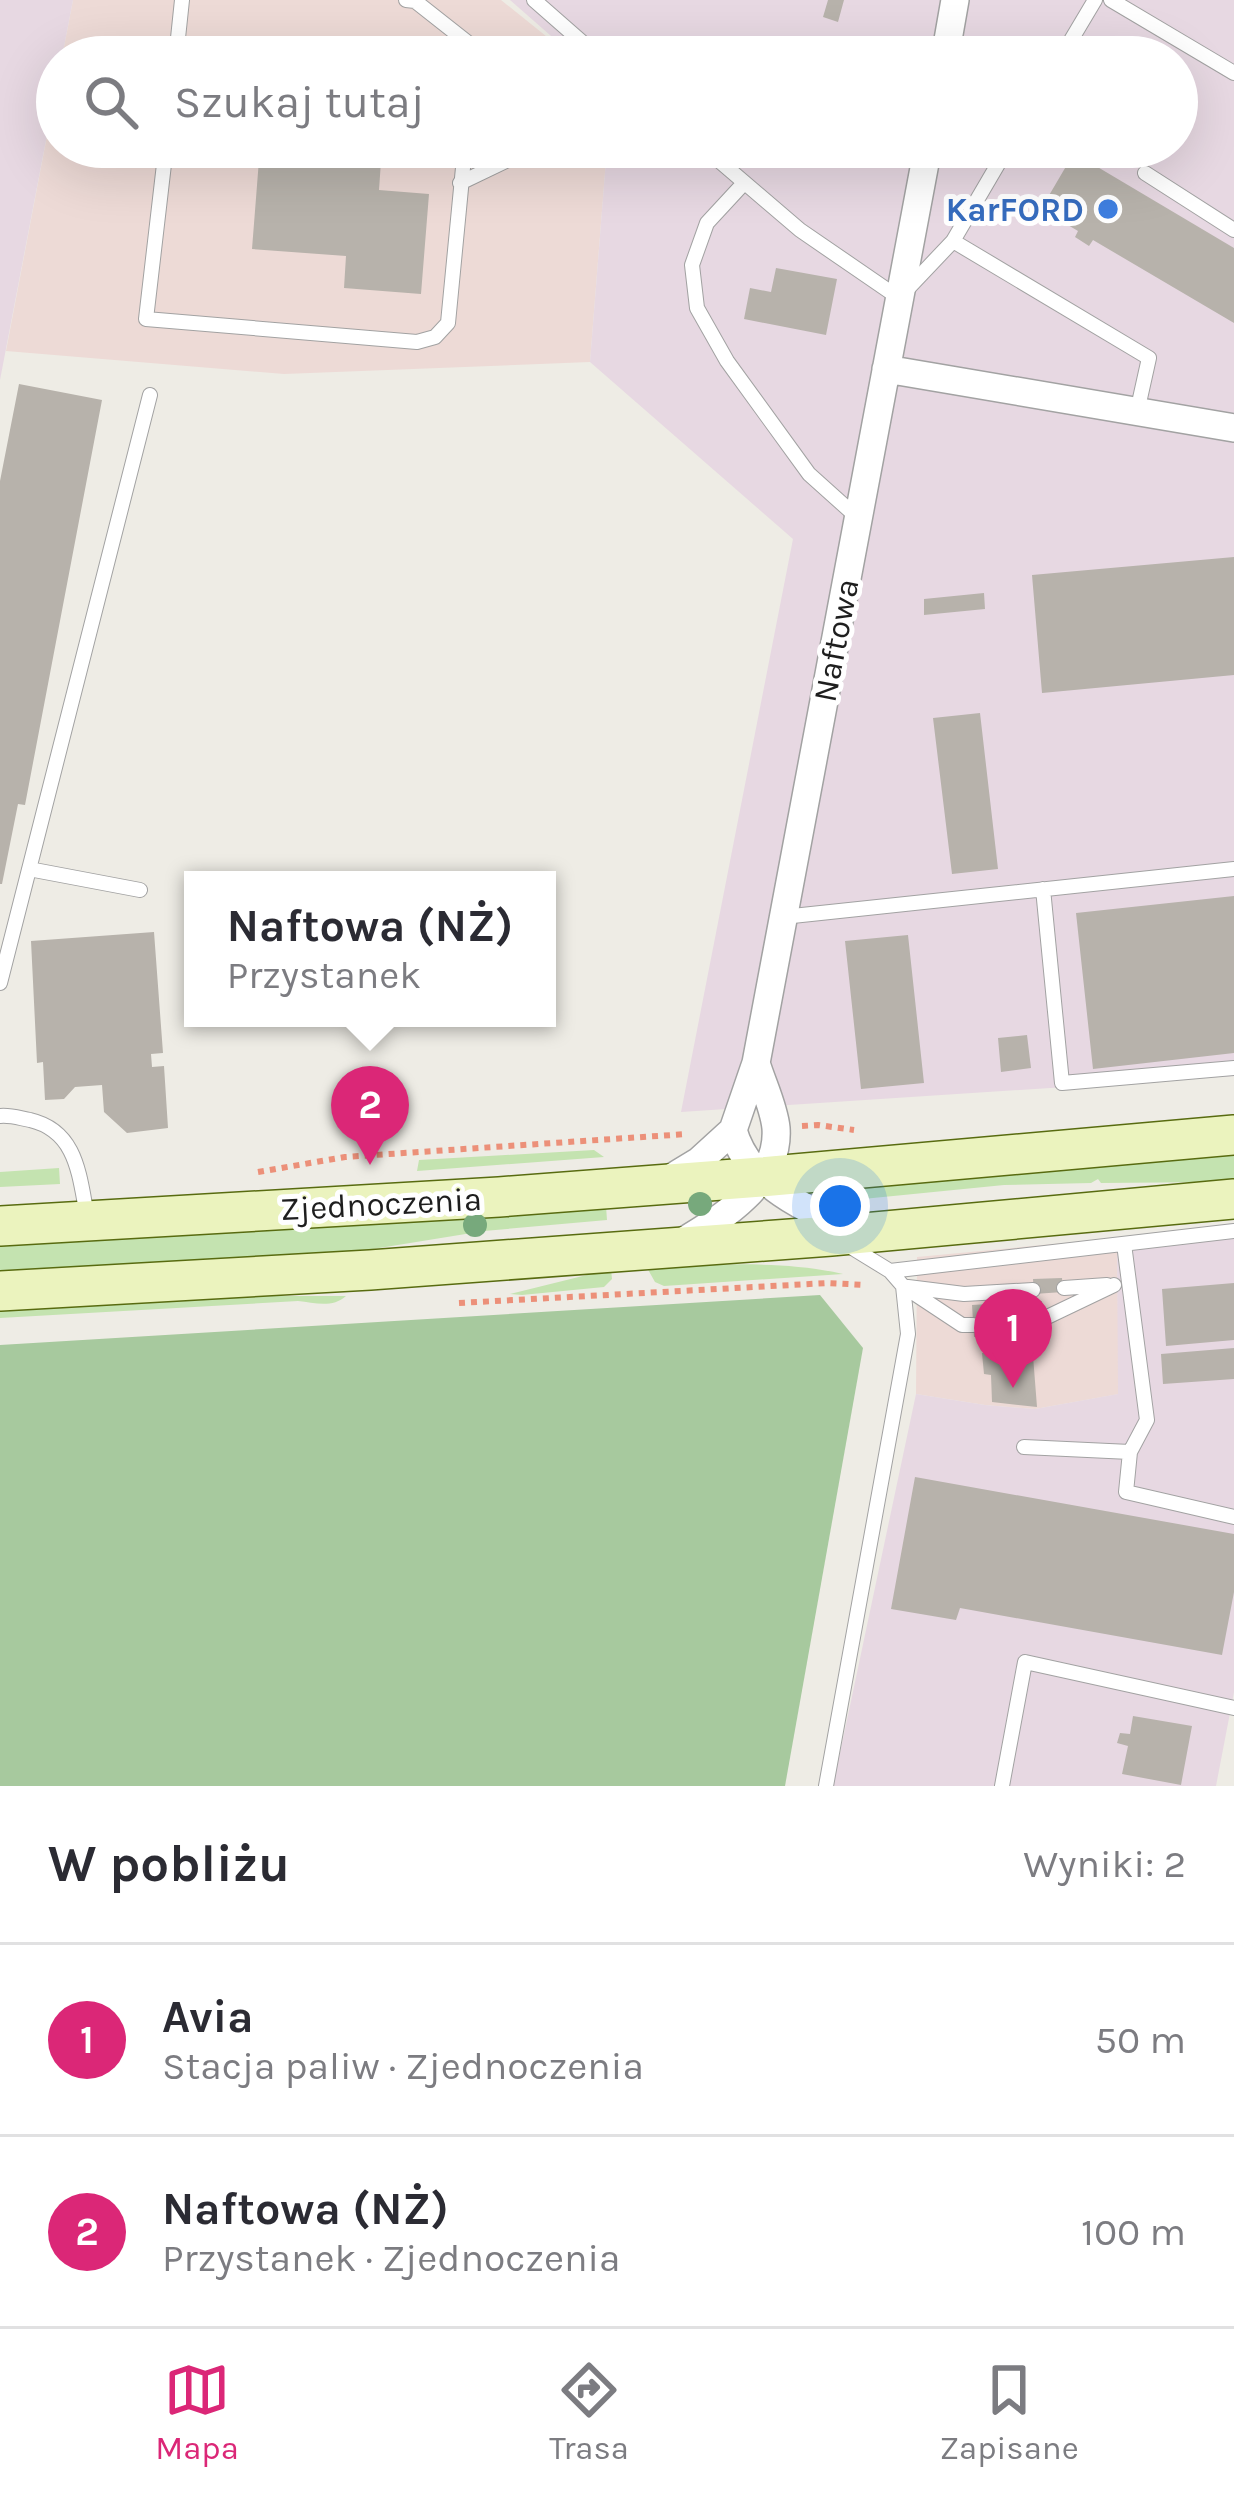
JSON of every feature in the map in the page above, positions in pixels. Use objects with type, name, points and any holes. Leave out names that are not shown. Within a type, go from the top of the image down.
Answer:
[{"type":"main road","name":"Zjednoczenia","points":[[0,1226],[761,1177],[1234,1135]]},
{"type":"main road","name":"Zjednoczenia","points":[[0,1291],[370,1270],[1234,1199]]},
{"type":"street","points":[[949,36],[955,0]]},
{"type":"street","name":"Naftowa","points":[[733,1130],[756,1063],[924,168]]},
{"type":"street","points":[[886,369],[1234,428]]},
{"type":"street","points":[[756,1063],[776,1128]]},
{"type":"street","name":"Zjednoczenia","points":[[676,1246],[741,1202],[772,1159],[776,1128]]},
{"type":"street","points":[[662,1183],[699,1161],[733,1130],[738,1148],[761,1177],[846,1234]]},
{"type":"lane","points":[[178,36],[182,0]]},
{"type":"lane","points":[[406,0],[416,1],[457,36]]},
{"type":"lane","points":[[534,0],[575,36]]},
{"type":"lane","points":[[1074,36],[1095,0]]},
{"type":"lane","points":[[1111,0],[1172,36]]},
{"type":"lane","points":[[1198,52],[1234,73]]},
{"type":"lane","points":[[164,168],[146,319],[417,342],[435,337],[448,323],[462,168]]},
{"type":"lane","points":[[460,183],[491,168]]},
{"type":"lane","points":[[727,168],[800,230],[899,298],[953,241],[996,168]]},
{"type":"lane","points":[[1145,173],[1234,230]]},
{"type":"lane","points":[[744,183],[706,223],[692,265],[697,308],[728,361],[809,474],[858,518]]},
{"type":"lane","points":[[953,241],[1149,358],[1137,412]]},
{"type":"lane","points":[[0,983],[150,395]]},
{"type":"lane","points":[[783,916],[1234,868]]},
{"type":"lane","points":[[29,869],[140,890]]},
{"type":"lane","points":[[1043,889],[1062,1083],[1234,1068]]},
{"type":"lane","points":[[0,1116],[40,1123],[73,1150],[88,1220]]},
{"type":"lane","points":[[890,1271],[1234,1231]]},
{"type":"lane","points":[[846,1234],[903,1286],[962,1325],[973,1324]]},
{"type":"lane","points":[[1124,1244],[1122,1284],[1147,1420],[1130,1452],[1126,1492],[1234,1517]]},
{"type":"lane","points":[[1064,1288],[1122,1284]]},
{"type":"lane","points":[[1045,1318],[1122,1284]]},
{"type":"lane","points":[[903,1286],[964,1294],[1033,1290]]},
{"type":"lane","points":[[826,1786],[908,1334],[903,1286]]},
{"type":"lane","points":[[1024,1447],[1130,1452]]},
{"type":"lane","points":[[1002,1786],[1025,1662],[1234,1708]]},
{"type":"path","points":[[776,1128],[818,1125],[862,1131]]},
{"type":"path","points":[[242,1174],[345,1157],[733,1130]]},
{"type":"path","points":[[621,1139],[622,1156]]},
{"type":"path","points":[[444,1304],[828,1283],[903,1286]]},
{"type":"shaded area","points":[[0,0],[73,0],[66,36],[36,36],[36,168],[41,168],[0,380]]},
{"type":"shaded area","points":[[73,0],[501,0],[546,36],[66,36]]},
{"type":"shaded area","points":[[510,0],[1234,0],[1234,1076],[681,1112],[793,539],[590,362],[605,168],[1198,168],[1198,36],[551,36]]},
{"type":"shaded area","points":[[41,168],[605,168],[590,362],[284,374],[6,351]]},
{"type":"shaded area","points":[[1234,1229],[1234,1692],[1216,1786],[833,1786],[916,1394],[1035,1409],[1118,1394],[1117,1238]]},
{"type":"shaded area","points":[[1117,1238],[1119,1394],[1035,1409],[916,1394],[917,1257]]},
{"type":"green space","points":[[594,1150],[604,1157],[417,1171],[419,1160]]},
{"type":"green space","points":[[1234,1152],[1234,1181],[1101,1183],[1098,1179],[843,1201],[832,1192],[833,1188]]},
{"type":"green space","points":[[59,1168],[60,1184],[0,1187],[0,1172]]},
{"type":"green space","points":[[606,1206],[607,1220],[484,1231],[330,1256],[0,1275],[0,1244]]},
{"type":"green space","points":[[770,1265],[843,1274],[664,1286],[655,1282],[646,1266]]},
{"type":"green space","points":[[611,1269],[612,1279],[604,1287],[510,1294]]},
{"type":"green space","points":[[820,1295],[863,1348],[785,1786],[0,1786],[0,1345]]},
{"type":"green space","points":[[237,1296],[346,1296],[330,1303],[0,1318],[0,1308]]},
{"type":"building","points":[[828,0],[844,0],[838,22],[823,17]]},
{"type":"building","points":[[258,168],[381,168],[379,190],[429,194],[421,294],[344,288],[346,256],[252,249]]},
{"type":"building","points":[[1065,168],[1099,168],[1234,248],[1234,323],[1093,240],[1089,246],[1075,237],[1078,231],[1041,209]]},
{"type":"building","points":[[776,268],[837,279],[826,335],[744,319],[750,288],[771,292]]},
{"type":"building","points":[[19,384],[102,400],[25,805],[18,804],[0,884],[0,481]]},
{"type":"building","points":[[1234,557],[1234,675],[1042,693],[1032,575]]},
{"type":"building","points":[[984,593],[985,609],[924,615],[924,599]]},
{"type":"building","points":[[980,713],[998,869],[952,874],[933,718]]},
{"type":"building","points":[[1234,896],[1234,1053],[1093,1069],[1076,913]]},
{"type":"building","points":[[154,932],[163,1053],[151,1054],[152,1067],[164,1066],[168,1128],[127,1133],[104,1112],[102,1085],[75,1087],[64,1099],[45,1100],[43,1062],[37,1063],[31,941]]},
{"type":"building","points":[[908,935],[924,1083],[861,1089],[845,941]]},
{"type":"building","points":[[1027,1035],[1031,1068],[1001,1072],[998,1038]]},
{"type":"building","points":[[1062,1278],[1063,1292],[1034,1294],[1033,1279]]},
{"type":"building","points":[[1234,1283],[1234,1340],[1166,1346],[1162,1289]]},
{"type":"building","points":[[1042,1301],[1044,1333],[974,1337],[972,1305]]},
{"type":"building","points":[[1032,1343],[1037,1407],[992,1402],[991,1375],[984,1374],[982,1353],[990,1352],[991,1347]]},
{"type":"building","points":[[1234,1348],[1234,1379],[1163,1384],[1161,1354]]},
{"type":"building","points":[[915,1477],[1234,1534],[1234,1592],[1222,1655],[960,1608],[956,1620],[891,1609]]},
{"type":"building","points":[[1133,1716],[1192,1726],[1181,1785],[1122,1774],[1128,1746],[1117,1743],[1120,1733],[1130,1734]]},
{"type":"place","name":"KarFORD","points":[[1108,209]]},
{"type":"place","name":"Naftowa (NŻ)","points":[[370,1165]]},
{"type":"place","name":"Avia","points":[[1013,1388]]}]
